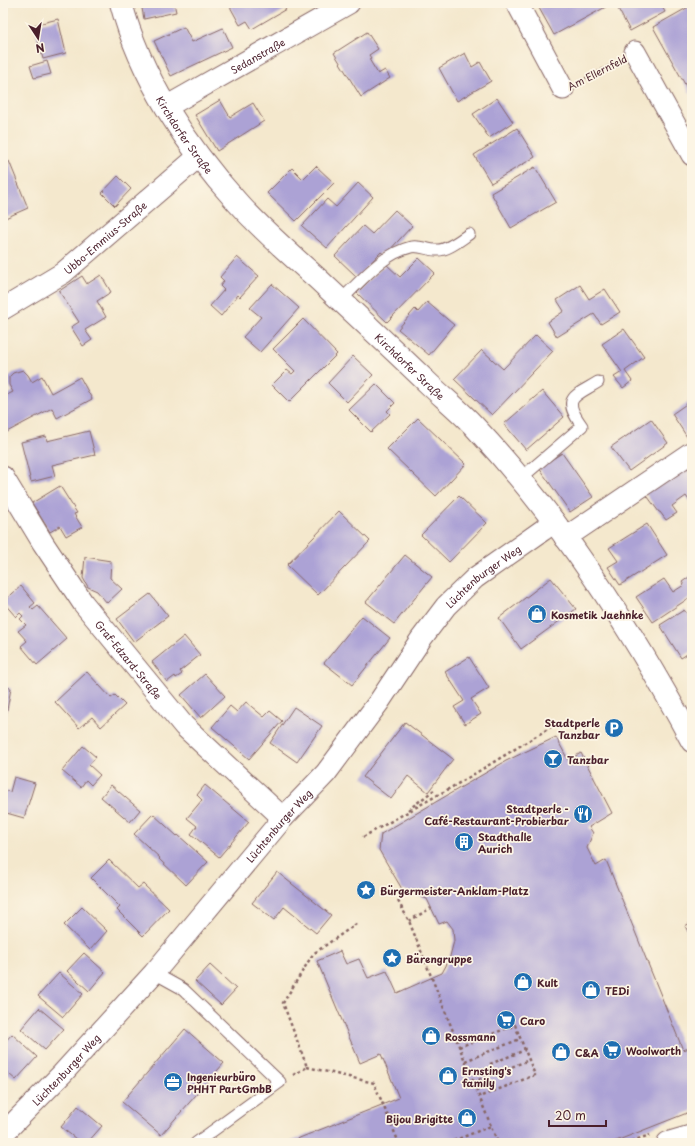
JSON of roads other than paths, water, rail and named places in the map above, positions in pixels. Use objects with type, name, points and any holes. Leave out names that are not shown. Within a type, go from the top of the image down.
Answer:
[{"type":"street","name":"Kirchdorfer Straße","points":[[121,3],[141,61],[166,107],[199,156],[237,202],[340,301],[473,425],[520,479],[560,529],[598,583],[628,630],[692,741]]},
{"type":"street","name":"Sedanstraße","points":[[166,107],[349,3]]},
{"type":"street","name":"Am Ellernfeld","points":[[516,3],[564,90]]},
{"type":"street","name":"Am Ellernfeld","points":[[635,52],[692,155]]},
{"type":"street","name":"Ubbo-Emmius-Straße","points":[[3,309],[64,273],[199,156]]},
{"type":"street","name":"Lüchtenburger Weg","points":[[3,1134],[62,1074],[154,973],[283,818],[326,773],[379,702],[421,639],[446,606],[475,578],[543,530],[560,529],[692,452]]},
{"type":"street","name":"Graf-Edzard-Straße","points":[[3,477],[47,550],[83,603],[184,726],[283,818]]},
{"type":"street","points":[[668,1143],[692,1136]]},
{"type":"lane","points":[[340,301],[380,263],[391,255],[412,246],[437,250],[446,248],[469,234]]},
{"type":"lane","points":[[520,479],[582,426],[571,408],[571,403],[573,398],[598,382]]},
{"type":"lane","points":[[154,973],[183,989],[280,1082],[196,1143]]},
{"type":"place","name":"Kosmetik Jaehnke","points":[[537,614]]},
{"type":"place","name":"Stadtperle Tanzbar","points":[[614,728]]},
{"type":"place","name":"Tanzbar","points":[[553,759]]},
{"type":"place","name":"Stadtperle - Café-Restaurant-Probierbar","points":[[583,814]]},
{"type":"place","name":"Stadthalle Aurich","points":[[464,842]]},
{"type":"place","name":"Bürgermeister-Anklam-Platz","points":[[366,890]]},
{"type":"place","name":"Bärengruppe","points":[[392,958]]},
{"type":"place","name":"Kult","points":[[523,982]]},
{"type":"place","name":"TEDi","points":[[591,990]]},
{"type":"place","name":"Caro","points":[[506,1020]]},
{"type":"place","name":"Rossmann","points":[[431,1036]]},
{"type":"place","name":"Woolworth","points":[[612,1050]]},
{"type":"place","name":"C&A","points":[[561,1052]]},
{"type":"place","name":"Ernsting's family","points":[[448,1076]]},
{"type":"place","name":"Ingenieurbüro PHHT PartGmbB","points":[[173,1082]]},
{"type":"place","name":"Bijou Brigitte","points":[[467,1118]]}]
